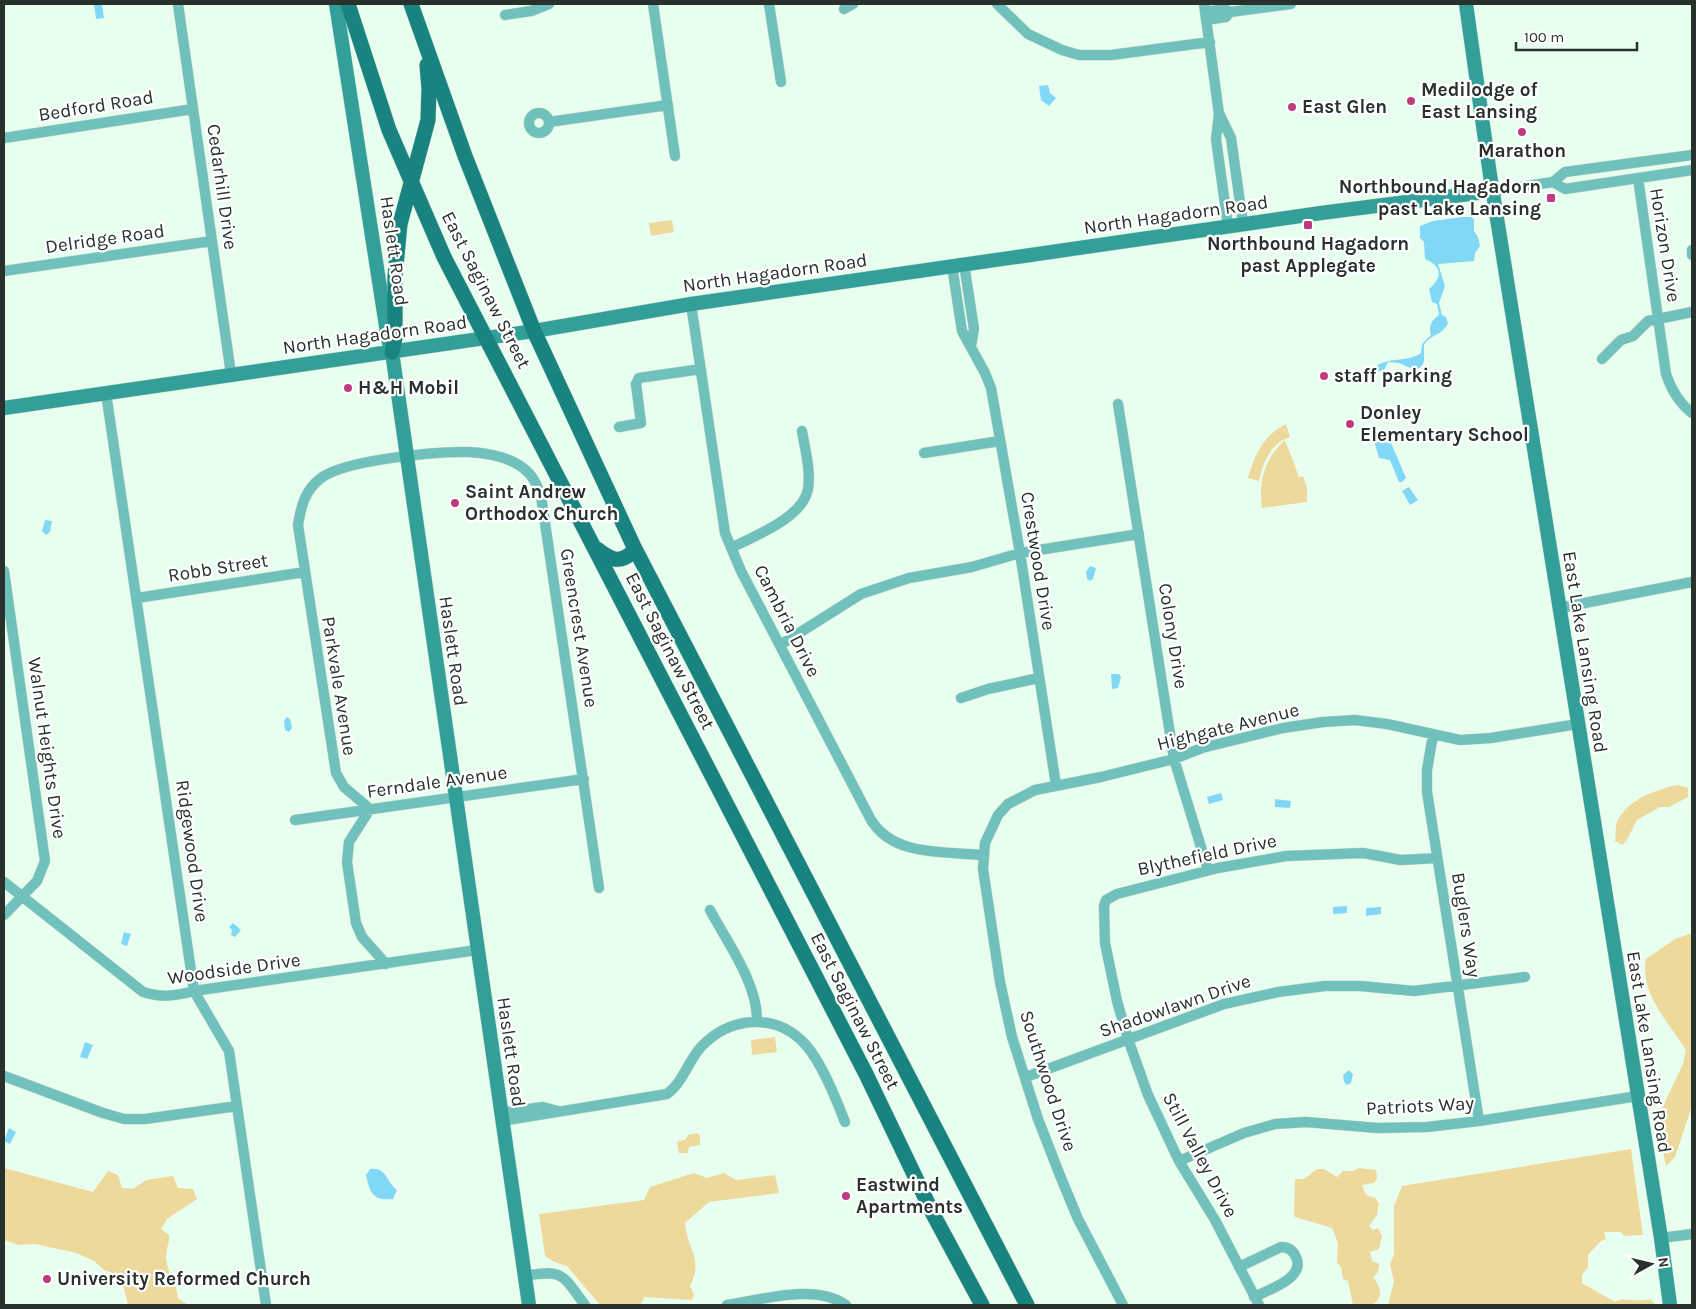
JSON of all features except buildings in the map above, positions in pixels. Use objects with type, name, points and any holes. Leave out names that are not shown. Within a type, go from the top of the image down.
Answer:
[{"type":"main road","name":"Haslett Road","points":[[336,4],[388,339],[392,352],[528,1305]]},
{"type":"main road","name":"East Saginaw Street","points":[[348,4],[389,130],[444,257],[596,548],[861,1065],[934,1216],[982,1305]]},
{"type":"main road","name":"East Saginaw Street","points":[[411,4],[465,156],[534,331],[634,546],[1027,1305]]},
{"type":"main road","name":"East Lake Lansing Road","points":[[1466,4],[1493,190],[1661,1238],[1670,1305]]},
{"type":"main road","points":[[392,352],[395,338],[396,258],[400,224],[410,182],[424,140],[429,103],[427,62],[421,32]]},
{"type":"main road","name":"North Hagadorn Road","points":[[4,408],[534,331],[691,304],[1228,226],[1493,190]]},
{"type":"main road","points":[[596,548],[609,559],[617,561],[633,552],[634,546]]},
{"type":"street","name":"Cedarhill Drive","points":[[178,4],[231,374]]},
{"type":"street","points":[[505,15],[531,11],[549,4]]},
{"type":"street","points":[[653,4],[675,156]]},
{"type":"street","points":[[769,4],[781,82]]},
{"type":"street","points":[[997,4],[1028,34],[1062,50],[1097,56],[1210,42]]},
{"type":"street","points":[[1243,224],[1231,138],[1220,114],[1205,12],[1226,17],[1230,12],[1291,4]]},
{"type":"street","points":[[549,122],[668,105]]},
{"type":"street","name":"Bedford Road","points":[[4,138],[193,109]]},
{"type":"street","points":[[1220,114],[1216,139],[1228,226]]},
{"type":"street","name":"North Hagadorn Road","points":[[1493,190],[1553,182],[1565,172],[1692,155]]},
{"type":"street","name":"North Hagadorn Road","points":[[1553,182],[1565,189],[1692,170]]},
{"type":"street","name":"Horizon Drive","points":[[1638,178],[1666,374],[1679,401],[1692,413]]},
{"type":"street","name":"Delridge Road","points":[[4,271],[212,241]]},
{"type":"street","points":[[1692,250],[1692,255]]},
{"type":"street","name":"Crestwood Drive","points":[[958,265],[962,331],[991,388],[1020,553],[1056,785]]},
{"type":"street","name":"Cambria Drive","points":[[691,304],[725,533],[780,645],[877,830],[884,837],[904,846],[982,855]]},
{"type":"street","points":[[1659,318],[1692,312]]},
{"type":"street","name":"Horizon Drive","points":[[1602,359],[1620,340],[1633,336],[1648,321],[1659,318]]},
{"type":"street","points":[[619,427],[640,423],[636,384],[639,378],[701,369]]},
{"type":"street","name":"Ridgewood Drive","points":[[106,393],[194,992],[227,1046],[266,1305]]},
{"type":"street","name":"Colony Drive","points":[[1118,404],[1174,759],[1208,870]]},
{"type":"street","points":[[731,548],[788,518],[805,498],[809,482],[802,431]]},
{"type":"street","points":[[924,453],[1000,441]]},
{"type":"street","name":"Greencrest Avenue","points":[[406,457],[467,452],[484,454],[517,464],[528,472],[537,483],[541,496],[599,888]]},
{"type":"street","name":"Parkvale Avenue","points":[[370,809],[344,787],[336,773],[298,525],[301,506],[309,489],[330,472],[352,466],[406,457]]},
{"type":"street","points":[[780,645],[861,594],[909,578],[972,567],[1020,553],[1139,534]]},
{"type":"street","name":"Walnut Heights Drive","points":[[4,571],[44,846],[42,873],[23,897],[4,915]]},
{"type":"street","name":"Robb Street","points":[[137,598],[304,572]]},
{"type":"street","points":[[1559,608],[1692,582]]},
{"type":"street","points":[[961,698],[988,689],[1039,678]]},
{"type":"street","name":"Highgate Avenue","points":[[982,855],[990,827],[1008,804],[1028,792],[1174,759],[1211,746],[1283,728],[1322,722],[1355,720],[1387,724],[1460,740],[1482,739],[1578,724]]},
{"type":"street","name":"Buglers Way","points":[[1433,735],[1427,770],[1427,792],[1479,1121]]},
{"type":"street","name":"Ferndale Avenue","points":[[295,820],[584,779]]},
{"type":"street","points":[[370,809],[349,842],[347,862],[356,923],[367,943],[386,964]]},
{"type":"street","name":"Blythefield Drive","points":[[1106,900],[1117,894],[1208,870],[1252,861],[1312,854],[1363,853],[1417,860],[1437,858]]},
{"type":"street","name":"Southwood Drive","points":[[982,855],[1000,982],[1012,1037],[1038,1119],[1078,1219],[1123,1305]]},
{"type":"street","name":"Woodside Drive","points":[[4,882],[143,992],[168,998],[194,992],[477,950]]},
{"type":"street","name":"Still Valley Drive","points":[[1106,900],[1102,912],[1105,943],[1128,1039],[1148,1095],[1179,1161],[1215,1220],[1257,1301]]},
{"type":"street","points":[[710,910],[752,990],[757,1007],[756,1021]]},
{"type":"street","name":"Shadowlawn Drive","points":[[1026,1077],[1224,1004],[1278,992],[1335,986],[1360,986],[1414,991],[1525,977]]},
{"type":"street","points":[[501,1117],[543,1107],[558,1111],[650,1099],[667,1094],[680,1082],[704,1043],[725,1028],[756,1021],[784,1030],[804,1044],[816,1061],[845,1122]]},
{"type":"street","points":[[4,1076],[124,1119],[145,1119],[237,1106]]},
{"type":"street","name":"Patriots Way","points":[[1179,1161],[1244,1133],[1275,1124],[1306,1122],[1393,1128],[1479,1121],[1638,1096]]},
{"type":"street","points":[[1661,1238],[1692,1234]]},
{"type":"street","points":[[1239,1267],[1281,1247],[1290,1249],[1296,1255],[1298,1267],[1293,1276],[1257,1301]]},
{"type":"street","points":[[524,1276],[546,1272],[562,1276],[585,1305]]},
{"type":"street","points":[[727,1305],[811,1293],[838,1299],[846,1305]]},
{"type":"shaded area","points":[[672,220],[674,232],[651,236],[649,223]]},
{"type":"shaded area","points":[[1286,424],[1290,437],[1278,444],[1269,454],[1259,481],[1248,478],[1261,446],[1278,428]]},
{"type":"shaded area","points":[[1285,440],[1299,477],[1303,476],[1307,488],[1307,502],[1262,508],[1261,489],[1264,471],[1272,454]]},
{"type":"shaded area","points":[[1678,785],[1688,788],[1688,797],[1669,807],[1660,807],[1637,820],[1627,840],[1622,845],[1615,841],[1617,822],[1627,808],[1643,797],[1661,789]]},
{"type":"shaded area","points":[[1692,933],[1692,1106],[1675,1157],[1666,1166],[1656,1121],[1683,1064],[1686,1050],[1651,995],[1645,971],[1646,959],[1675,939]]},
{"type":"shaded area","points":[[775,1037],[777,1052],[752,1055],[751,1040]]},
{"type":"shaded area","points":[[697,1133],[700,1135],[700,1145],[689,1147],[688,1153],[679,1153],[677,1142],[686,1139],[688,1135]]},
{"type":"shaded area","points":[[1631,1149],[1643,1235],[1624,1236],[1621,1232],[1604,1232],[1606,1239],[1601,1241],[1588,1255],[1588,1267],[1582,1275],[1582,1283],[1615,1302],[1618,1300],[1650,1299],[1656,1305],[1388,1305],[1394,1281],[1390,1265],[1394,1254],[1394,1206],[1402,1186]]},
{"type":"shaded area","points":[[4,1168],[93,1192],[108,1171],[118,1175],[122,1188],[133,1189],[146,1180],[173,1176],[178,1188],[193,1189],[197,1199],[167,1219],[161,1229],[169,1235],[166,1259],[178,1298],[188,1305],[128,1305],[124,1288],[115,1274],[104,1270],[94,1261],[76,1253],[35,1244],[19,1245],[4,1240]]},
{"type":"shaded area","points":[[1359,1168],[1376,1170],[1377,1178],[1374,1183],[1362,1185],[1366,1195],[1375,1198],[1379,1203],[1377,1215],[1369,1226],[1373,1230],[1378,1228],[1382,1236],[1379,1249],[1370,1252],[1372,1261],[1379,1264],[1378,1272],[1373,1277],[1379,1287],[1380,1295],[1377,1301],[1366,1306],[1353,1305],[1348,1281],[1343,1279],[1341,1267],[1337,1263],[1338,1243],[1332,1228],[1295,1217],[1294,1214],[1295,1179],[1304,1179],[1317,1169],[1324,1169],[1337,1177],[1343,1171],[1353,1171]]},
{"type":"shaded area","points":[[694,1173],[707,1178],[724,1173],[736,1180],[775,1175],[779,1193],[709,1202],[685,1223],[695,1261],[694,1277],[690,1286],[694,1295],[692,1300],[644,1297],[641,1305],[600,1305],[567,1266],[554,1262],[545,1256],[539,1214],[644,1200],[650,1187]]},
{"type":"water","points":[[94,4],[102,4],[104,18],[96,19]]},
{"type":"water","points":[[1048,85],[1050,93],[1056,98],[1049,106],[1041,100],[1039,86]]},
{"type":"water","points":[[1472,217],[1474,220],[1474,231],[1480,246],[1475,253],[1474,261],[1438,264],[1445,286],[1439,303],[1442,315],[1446,317],[1448,323],[1446,327],[1424,345],[1424,360],[1419,368],[1415,370],[1399,363],[1388,362],[1384,370],[1374,373],[1374,368],[1379,364],[1385,362],[1410,358],[1421,353],[1422,344],[1431,335],[1431,324],[1439,315],[1437,304],[1432,302],[1429,289],[1437,280],[1439,272],[1435,265],[1425,259],[1424,242],[1420,238],[1420,226],[1433,221]]},
{"type":"water","points":[[1381,429],[1385,429],[1406,478],[1402,482],[1399,482],[1390,460],[1379,458],[1374,441]]},
{"type":"water","points":[[1409,487],[1418,500],[1410,505],[1402,491]]},
{"type":"water","points":[[45,520],[52,521],[50,532],[46,535],[42,531]]},
{"type":"water","points":[[1090,566],[1096,568],[1093,579],[1090,581],[1087,579],[1086,572]]},
{"type":"water","points":[[1111,674],[1119,674],[1121,677],[1118,688],[1112,689]]},
{"type":"water","points":[[287,717],[290,719],[292,728],[289,732],[285,730],[284,721]]},
{"type":"water","points":[[1221,793],[1223,800],[1209,804],[1207,797]]},
{"type":"water","points":[[1275,799],[1291,801],[1290,808],[1275,807]]},
{"type":"water","points":[[1347,906],[1347,913],[1333,914],[1333,907]]},
{"type":"water","points":[[1381,907],[1381,914],[1366,916],[1366,908]]},
{"type":"water","points":[[233,923],[241,930],[235,937],[231,935],[232,930],[229,927]]},
{"type":"water","points":[[124,932],[131,934],[127,946],[121,944]]},
{"type":"water","points":[[85,1042],[93,1045],[87,1059],[80,1057]]},
{"type":"water","points":[[1349,1070],[1353,1074],[1351,1083],[1347,1085],[1344,1082],[1343,1075]]},
{"type":"water","points":[[9,1128],[16,1132],[10,1144],[4,1141]]},
{"type":"water","points":[[370,1169],[380,1170],[397,1190],[393,1199],[381,1199],[374,1195],[369,1187],[366,1175]]},
{"type":"place","name":"Medilodge of East Lansing","points":[[1411,101]]},
{"type":"place","name":"East Glen","points":[[1292,107]]},
{"type":"place","name":"Marathon","points":[[1522,132]]},
{"type":"place","name":"Northbound Hagadorn past Lake Lansing","points":[[1551,198]]},
{"type":"place","name":"Northbound Hagadorn past Applegate","points":[[1308,225]]},
{"type":"place","name":"staff parking","points":[[1324,376]]},
{"type":"place","name":"H&H Mobil","points":[[348,388]]},
{"type":"place","name":"Donley Elementary School","points":[[1350,424]]},
{"type":"place","name":"Saint Andrew Orthodox Church","points":[[455,503]]},
{"type":"place","name":"Eastwind Apartments","points":[[846,1196]]},
{"type":"place","name":"University Reformed Church","points":[[47,1279]]}]
